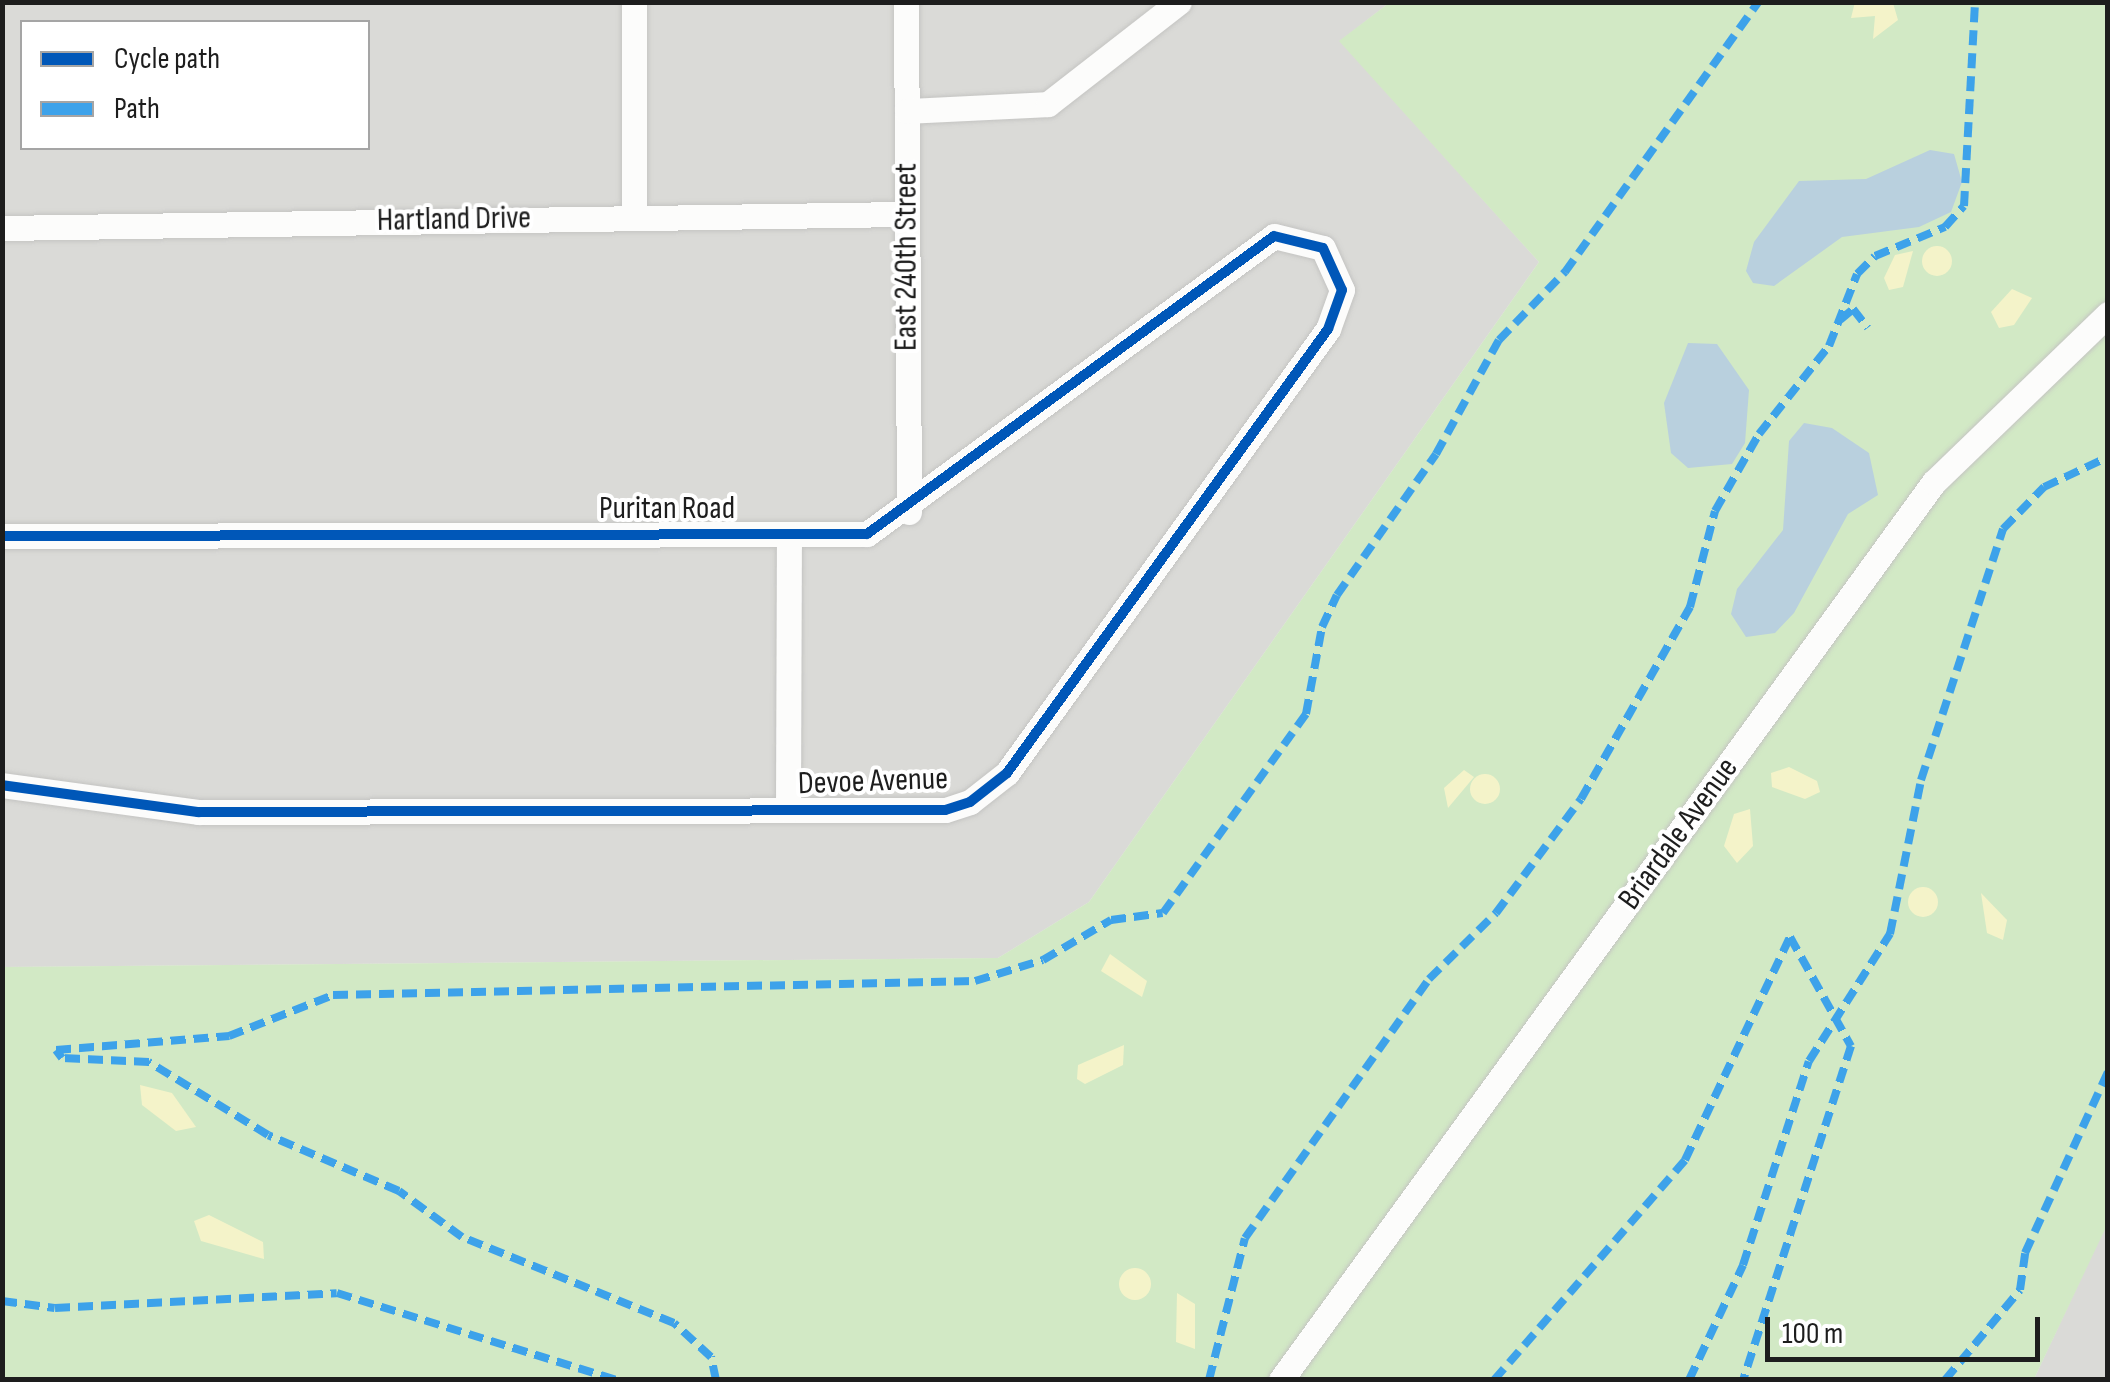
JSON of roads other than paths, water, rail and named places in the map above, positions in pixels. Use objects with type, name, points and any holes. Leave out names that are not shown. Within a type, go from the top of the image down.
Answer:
[{"type":"street","points":[[634,2],[634,216]]},
{"type":"street","name":"East 240th Street","points":[[906,2],[909,512]]},
{"type":"street","points":[[907,112],[1048,104],[1179,2]]},
{"type":"street","name":"Hartland Drive","points":[[2,228],[906,214]]},
{"type":"street","name":"Devoe Avenue","points":[[2,785],[198,812],[946,810],[990,792],[1340,304],[1334,266],[1301,238],[1274,236],[1240,258]]},
{"type":"street","name":"Puritan Road","points":[[2,536],[867,534],[909,512],[1240,258]]},
{"type":"street","name":"Briardale Avenue","points":[[1282,1380],[1934,482],[2108,314]]},
{"type":"street","points":[[788,534],[788,810]]},
{"type":"water","points":[[1930,150],[1954,154],[1962,182],[1951,212],[1919,227],[1842,237],[1774,286],[1753,283],[1746,271],[1754,242],[1799,181],[1866,179]]},
{"type":"water","points":[[1688,343],[1717,344],[1749,390],[1745,443],[1732,464],[1688,468],[1671,453],[1664,403]]},
{"type":"water","points":[[1804,423],[1832,428],[1869,453],[1878,495],[1848,514],[1794,613],[1775,633],[1746,637],[1731,614],[1737,589],[1783,530],[1789,441]]}]
